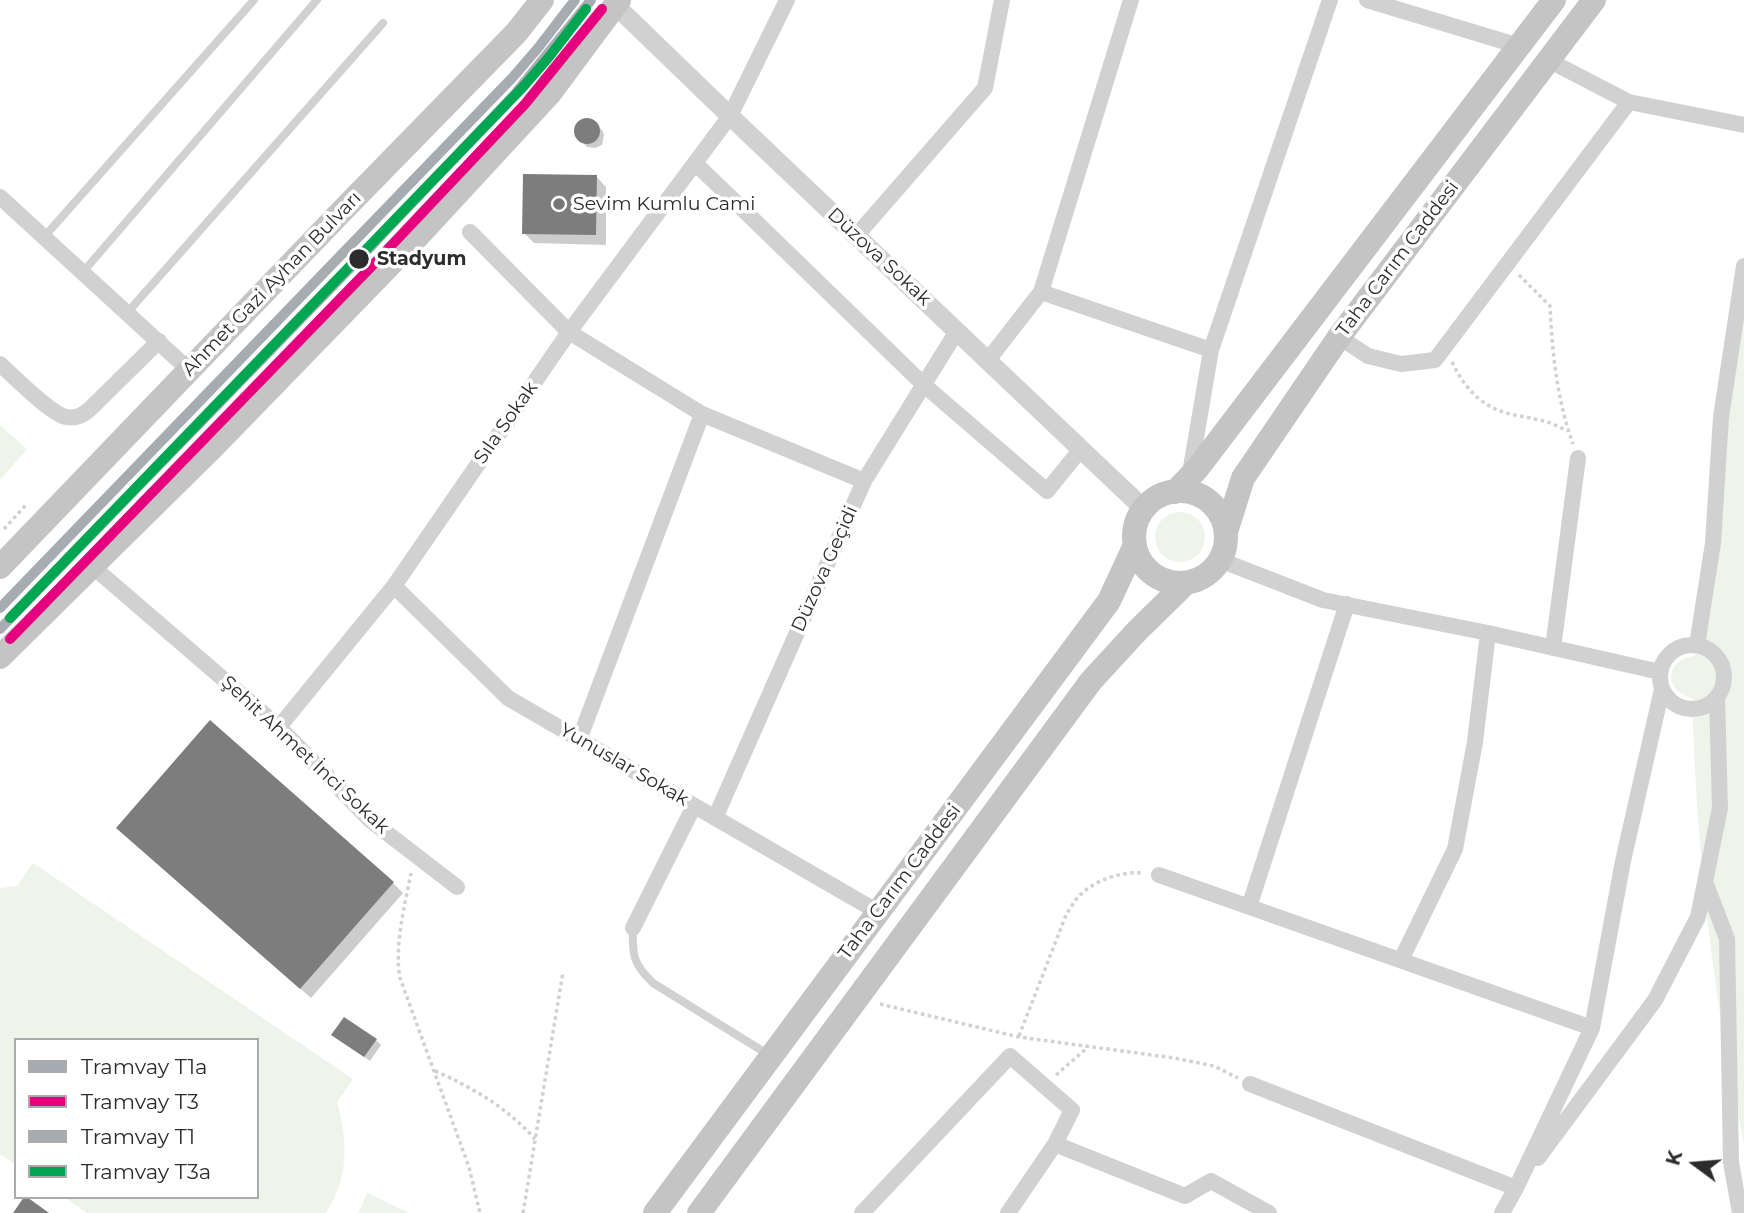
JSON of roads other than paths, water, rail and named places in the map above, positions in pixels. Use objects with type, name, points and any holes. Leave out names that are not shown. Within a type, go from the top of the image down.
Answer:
[{"type":"main road","name":"Ahmet Gazi Ayhan Bulvarı","points":[[0,567],[516,33],[542,0]]},
{"type":"main road","name":"Taha Carım Caddesi","points":[[1182,484],[1206,458],[1554,0]]},
{"type":"main road","name":"Taha Carım Caddesi","points":[[1226,532],[1242,478],[1339,337],[1594,0]]},
{"type":"main road","points":[[0,657],[214,446],[406,248],[550,93],[617,3]]},
{"type":"main road","points":[[1182,484],[1187,492],[1209,501],[1217,510],[1223,520],[1226,544],[1220,560],[1208,574],[1186,583],[1174,583],[1152,574],[1144,565],[1135,545],[1135,531],[1144,509],[1182,484]]},
{"type":"main road","name":"Taha Carım Caddesi","points":[[655,1213],[1110,601],[1135,545]]},
{"type":"main road","name":"Taha Carım Caddesi","points":[[699,1213],[1091,681],[1186,583]]},
{"type":"street","name":"Sıla Sokak","points":[[279,727],[394,586],[569,332],[730,116],[787,0]]},
{"type":"street","points":[[857,235],[985,88],[1001,7],[989,0]]},
{"type":"street","points":[[988,360],[1041,292],[1131,0]]},
{"type":"street","points":[[1182,484],[1211,351],[1330,0]]},
{"type":"street","points":[[1367,0],[1520,46]]},
{"type":"street","name":"Düzova Sokak","points":[[617,3],[730,116],[1144,509]]},
{"type":"street","points":[[1548,60],[1629,102],[1744,125]]},
{"type":"street","points":[[1339,337],[1368,356],[1401,364],[1435,360],[1629,102]]},
{"type":"street","points":[[695,163],[924,385],[1047,491],[1081,449]]},
{"type":"street","points":[[0,197],[189,370]]},
{"type":"street","points":[[470,232],[569,332],[702,414],[864,481]]},
{"type":"street","points":[[1696,645],[1713,543],[1721,417],[1738,347],[1744,266]]},
{"type":"street","points":[[1041,292],[1211,351]]},
{"type":"street","name":"Düzova Geçidi","points":[[715,818],[864,481],[957,331]]},
{"type":"street","points":[[0,364],[56,413],[68,417],[81,416],[159,341]]},
{"type":"street","points":[[579,740],[702,414]]},
{"type":"street","points":[[1553,648],[1577,458]]},
{"type":"street","points":[[1220,560],[1323,600],[1553,648],[1661,680],[1672,702],[1687,708],[1703,707],[1717,697]]},
{"type":"street","name":"Şehit Ahmet İnci Sokak","points":[[92,566],[279,727],[370,820],[457,887]]},
{"type":"street","name":"Yunuslar Sokak","points":[[394,586],[508,698],[878,912]]},
{"type":"street","points":[[1249,907],[1347,604]]},
{"type":"street","points":[[1401,960],[1455,849],[1475,742],[1488,633]]},
{"type":"street","points":[[1502,1213],[1592,1028],[1663,664],[1673,651],[1680,647],[1696,645],[1712,652],[1721,665],[1723,682],[1717,697],[1720,808],[1698,917],[1655,1000],[1516,1188]]},
{"type":"street","points":[[634,928],[694,806]]},
{"type":"street","points":[[1160,875],[1592,1028]]},
{"type":"street","points":[[1705,883],[1727,939],[1737,1067],[1731,1163],[1740,1213]]},
{"type":"street","points":[[862,1213],[1010,1056],[1072,1110],[1055,1143],[1008,1213]]},
{"type":"street","points":[[1250,1084],[1516,1188]]},
{"type":"street","points":[[1055,1143],[1185,1196],[1211,1181],[1269,1213]]},
{"type":"lane","points":[[44,237],[254,0]]},
{"type":"lane","points":[[83,272],[317,0]]},
{"type":"lane","points":[[127,313],[383,23]]},
{"type":"lane","points":[[634,928],[632,952],[653,983],[771,1056]]},
{"type":"tram line","name":"T1","points":[[0,608],[513,77],[575,0]]},
{"type":"tram line","name":"T1a","points":[[0,629],[515,94],[591,0]]},
{"type":"tram line","name":"T3a","points":[[10,618],[523,87],[586,9]]},
{"type":"tram line","name":"T3","points":[[10,639],[525,104],[602,9]]},
{"type":"place","name":"Sevim Kumlu Cami","points":[[559,204]]},
{"type":"place","name":"Stadyum","points":[[359,259]]}]
